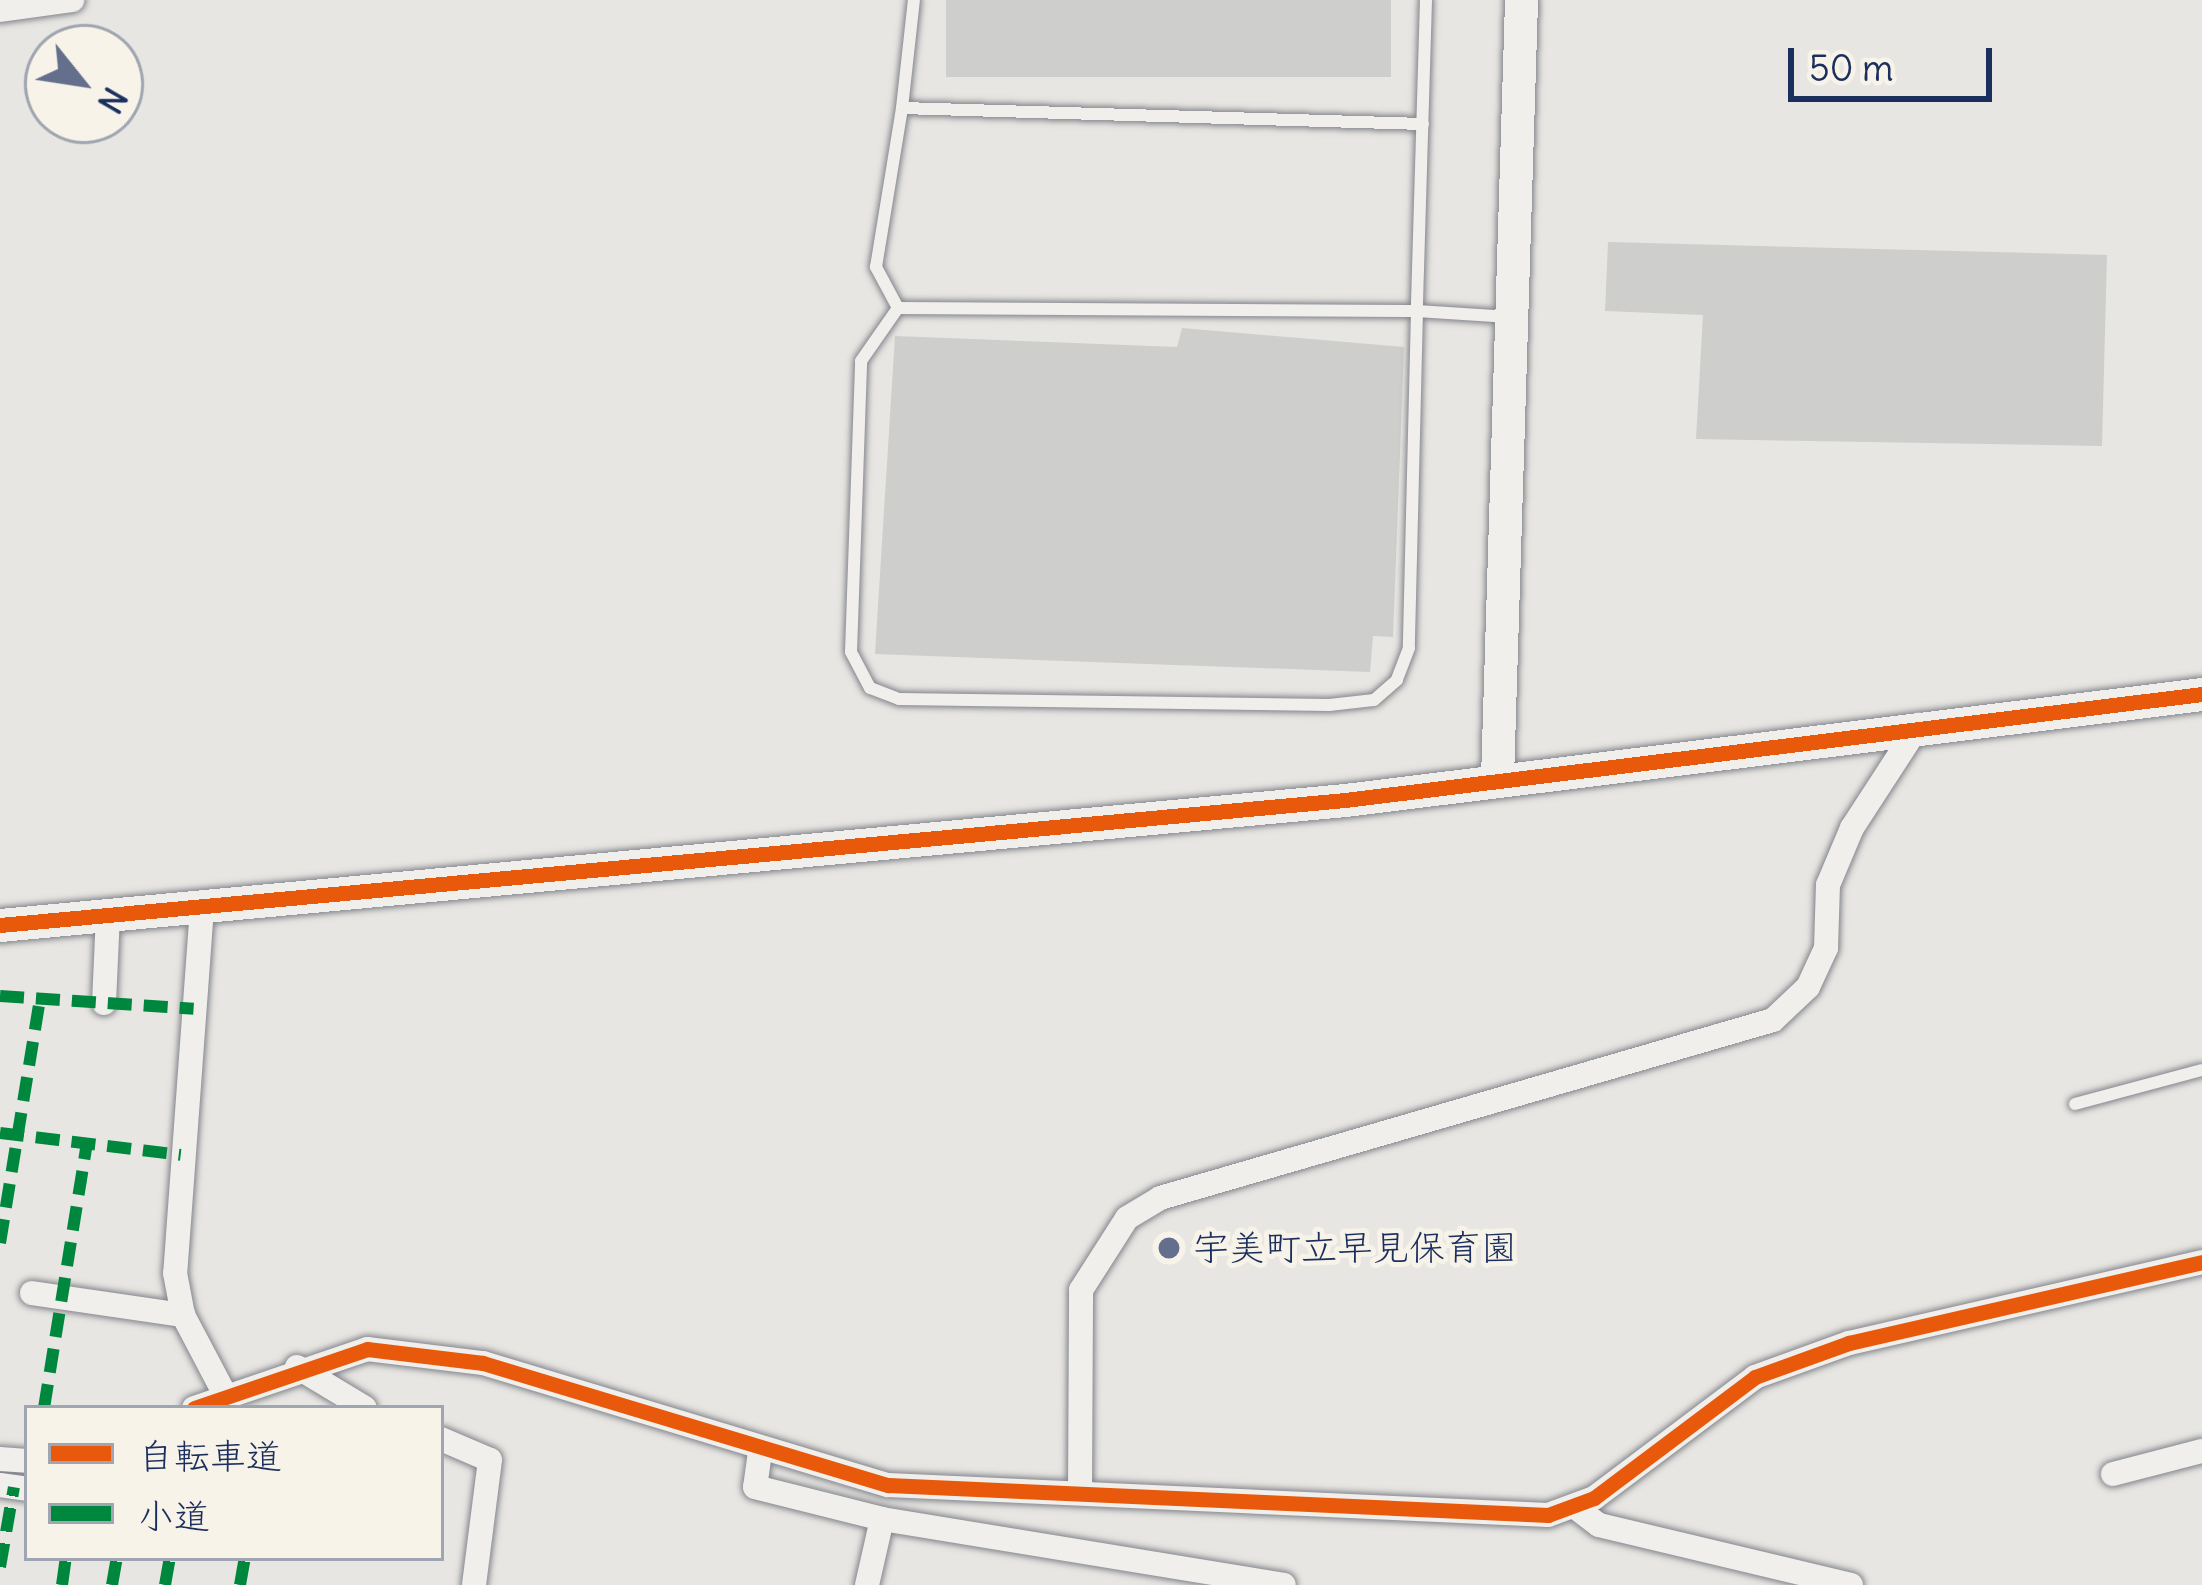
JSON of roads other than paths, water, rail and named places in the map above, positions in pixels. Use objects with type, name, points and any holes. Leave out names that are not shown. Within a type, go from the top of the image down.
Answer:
[{"type":"street","points":[[0,10],[72,0]]},
{"type":"street","points":[[1498,778],[1521,0]]},
{"type":"street","points":[[0,925],[1498,778],[2202,694]]},
{"type":"street","points":[[1080,1493],[1081,1290],[1127,1218],[1160,1198],[1773,1020],[1808,987],[1826,948],[1828,885],[1852,828],[1919,725]]},
{"type":"street","points":[[202,908],[174,1231],[183,1315],[223,1390]]},
{"type":"street","points":[[104,1003],[108,916]]},
{"type":"street","points":[[199,1405],[223,1390],[367,1349],[483,1363],[760,1452],[889,1486],[1510,1516],[1575,1507],[1754,1377],[1850,1343],[2202,1262]]},
{"type":"street","points":[[32,1293],[183,1315]]},
{"type":"street","points":[[297,1367],[360,1405]]},
{"type":"street","points":[[444,1440],[490,1460],[474,1585]]},
{"type":"street","points":[[2113,1474],[2202,1451]]},
{"type":"street","points":[[760,1452],[755,1487],[882,1519],[1284,1585]]},
{"type":"street","points":[[1575,1507],[1599,1525],[1851,1585]]},
{"type":"street","points":[[867,1585],[882,1519]]},
{"type":"lane","points":[[898,308],[876,267],[914,0]]},
{"type":"lane","points":[[898,308],[861,361],[851,652],[870,688],[899,698],[1329,705],[1374,700],[1397,680],[1409,648],[1426,0]]},
{"type":"lane","points":[[902,108],[1423,124]]},
{"type":"lane","points":[[898,308],[1417,311],[1511,317]]},
{"type":"lane","points":[[2075,1104],[2202,1070]]},
{"type":"place","name":"宇美町立早見保育園","points":[[1169,1248]]}]
